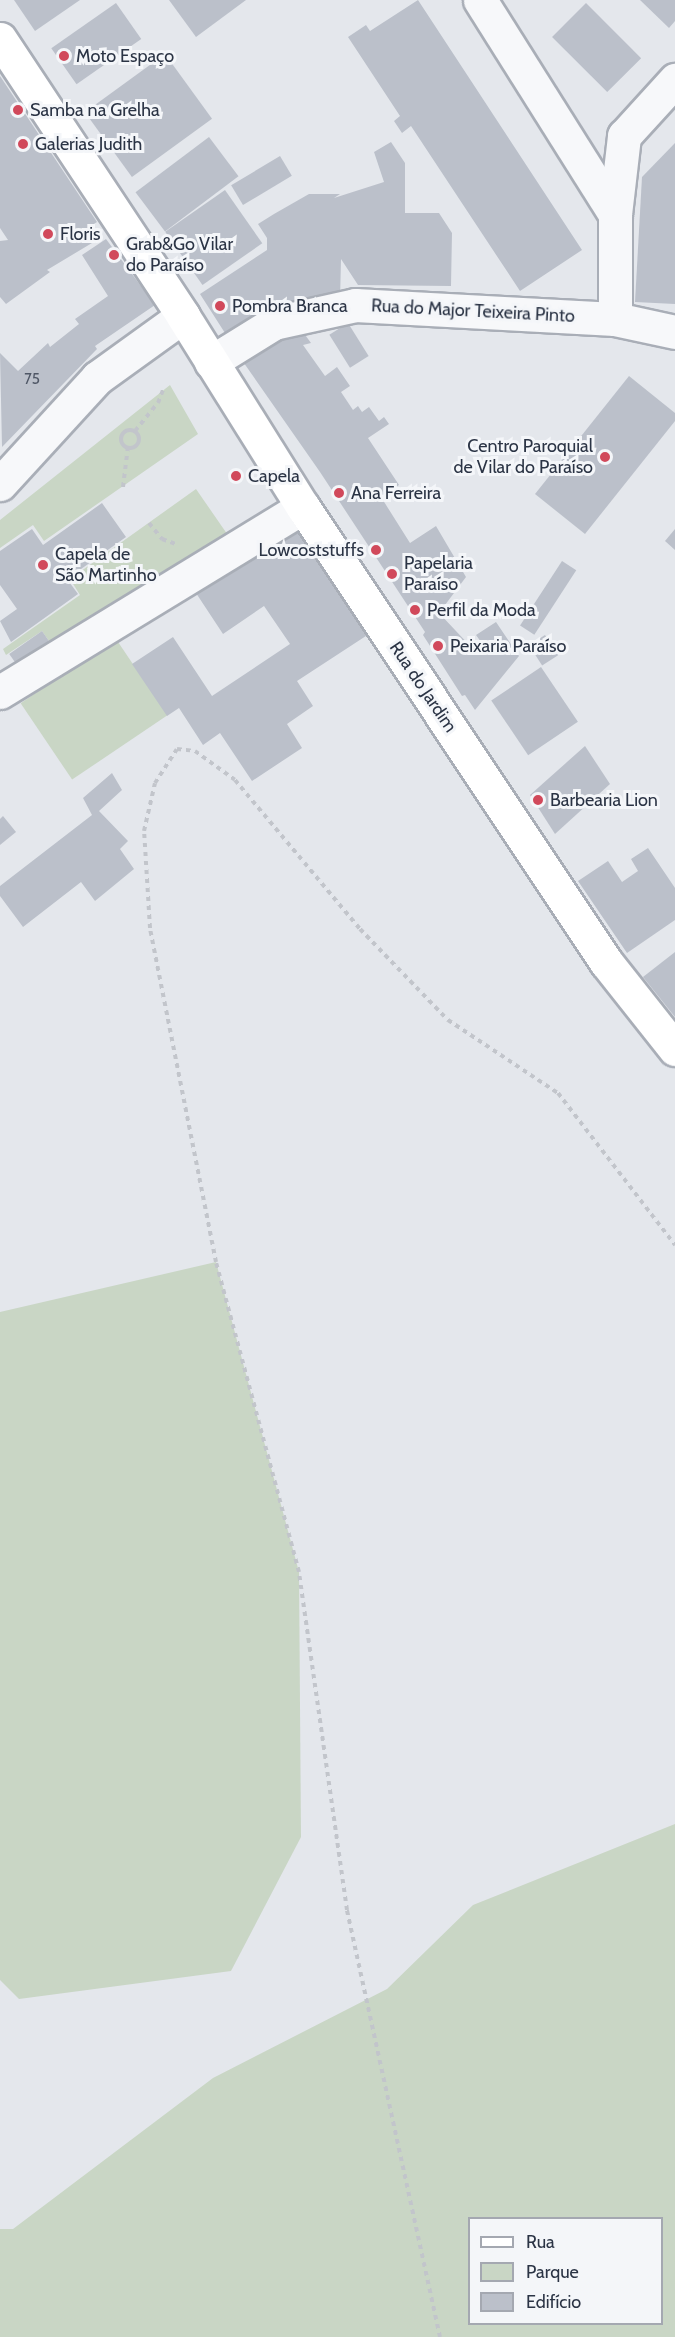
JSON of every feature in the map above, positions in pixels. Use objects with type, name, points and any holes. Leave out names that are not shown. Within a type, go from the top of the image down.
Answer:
[{"type":"main road","name":"Rua do Jardim","points":[[0,39],[183,315],[303,507],[606,962],[675,1049]]},
{"type":"street","points":[[480,0],[615,214]]},
{"type":"street","points":[[615,319],[615,214],[624,136],[675,80]]},
{"type":"street","name":"Rua do Major Teixeira Pinto","points":[[211,362],[274,323],[355,305],[615,319],[675,332]]},
{"type":"street","points":[[4,473],[97,378],[183,315]]},
{"type":"street","points":[[0,692],[303,507]]},
{"type":"path","points":[[135,431],[158,402],[164,387]]},
{"type":"path","points":[[123,486],[128,448],[122,436],[126,431],[135,431]]},
{"type":"path","points":[[128,448],[138,445],[135,431]]},
{"type":"path","points":[[149,523],[162,539],[184,543]]},
{"type":"path","points":[[441,2337],[347,1910],[299,1572],[216,1262],[150,928],[144,831],[155,783],[177,748],[195,751],[235,780],[360,929],[448,1020],[558,1093],[675,1245]]},
{"type":"green space","points":[[170,385],[198,434],[44,541],[33,525],[0,548],[0,520]]},
{"type":"green space","points":[[196,489],[232,541],[56,651],[42,631],[6,655],[3,649],[80,595],[70,579]]},
{"type":"green space","points":[[116,639],[167,715],[72,780],[21,703]]},
{"type":"green space","points":[[216,1262],[299,1572],[301,1837],[231,1971],[19,1999],[0,1980],[0,1312]]},
{"type":"green space","points":[[675,1824],[675,2337],[0,2337],[0,2229],[13,2229],[213,2078],[387,1989],[473,1905]]},
{"type":"building","points":[[14,0],[80,0],[35,31]]},
{"type":"building","points":[[169,0],[246,0],[196,37]]},
{"type":"building","points":[[418,0],[582,250],[520,291],[411,126],[402,133],[394,121],[400,116],[348,37],[366,25],[370,31]]},
{"type":"building","points":[[640,0],[675,0],[675,21],[669,28]]},
{"type":"building","points":[[116,3],[141,39],[77,84],[51,48]]},
{"type":"building","points":[[586,3],[641,58],[607,92],[552,37]]},
{"type":"building","points":[[165,54],[212,119],[132,177],[85,112]]},
{"type":"building","name":"Floris","points":[[0,76],[97,222],[89,227],[97,240],[47,270],[50,272],[6,304],[0,297],[0,241],[8,240],[0,228]]},
{"type":"building","points":[[209,137],[238,176],[165,232],[136,192]]},
{"type":"building","points":[[391,142],[405,163],[405,213],[439,213],[452,233],[451,286],[358,285],[341,259],[340,301],[232,344],[200,294],[267,250],[267,238],[258,224],[274,214],[309,194],[340,194],[334,198],[384,182],[374,152]]},
{"type":"building","points":[[675,143],[675,304],[635,302],[642,177]]},
{"type":"building","points":[[280,156],[292,176],[243,205],[231,185]]},
{"type":"building","points":[[225,190],[262,243],[202,285],[165,232]]},
{"type":"building","points":[[106,239],[155,305],[95,346],[97,349],[2,447],[0,353],[18,371],[48,343],[50,347],[79,324],[75,319],[108,296],[82,255]]},
{"type":"building","points":[[348,323],[369,356],[350,368],[329,335]]},
{"type":"building","points":[[300,328],[311,343],[303,345],[325,376],[337,367],[350,386],[341,392],[353,410],[358,406],[362,412],[369,407],[379,421],[384,417],[389,424],[368,438],[399,485],[381,497],[410,543],[436,526],[466,577],[439,613],[472,648],[481,642],[476,635],[496,622],[519,656],[475,710],[465,695],[462,696],[423,635],[425,632],[320,472],[239,356]]},
{"type":"building","name":"Centro Paroquial de Vilar do Paraíso","points":[[629,376],[675,413],[675,421],[585,534],[535,494]]},
{"type":"building","name":"Capela de São Martinho","points":[[102,503],[126,537],[67,579],[78,594],[11,642],[0,621],[17,609],[0,585],[0,551],[32,529],[43,545]]},
{"type":"building","points":[[293,520],[369,634],[297,681],[313,706],[287,724],[302,748],[252,781],[220,733],[203,745],[179,708],[167,716],[132,664],[173,637],[212,696],[290,644],[264,606],[223,634],[192,587]]},
{"type":"building","points":[[675,529],[675,550],[665,541]]},
{"type":"building","points":[[562,561],[576,570],[534,635],[520,626]]},
{"type":"building","points":[[42,631],[56,651],[23,674],[9,654]]},
{"type":"building","points":[[545,635],[558,655],[542,665],[529,645]]},
{"type":"building","points":[[541,667],[578,722],[528,755],[491,701]]},
{"type":"building","points":[[585,746],[610,784],[555,834],[530,795]]},
{"type":"building","points":[[112,773],[122,790],[99,811],[128,841],[120,849],[134,869],[95,901],[81,882],[23,927],[0,896],[0,886],[92,815],[83,798]]},
{"type":"building","points":[[3,816],[16,832],[0,845],[0,819]]},
{"type":"building","points":[[648,848],[675,888],[675,920],[627,953],[578,881],[608,861],[622,882],[638,871],[631,859]]},
{"type":"building","points":[[675,952],[675,1017],[643,977]]},
{"type":"place","name":"Moto Espaço","points":[[64,56]]},
{"type":"place","name":"Samba na Grelha","points":[[18,110]]},
{"type":"place","name":"Galerias Judith","points":[[23,144]]},
{"type":"place","name":"Floris","points":[[48,234]]},
{"type":"place","name":"Grab&Go Vilar do Paraíso","points":[[114,255]]},
{"type":"place","name":"Pombra Branca","points":[[220,306]]},
{"type":"place","name":"Centro Paroquial de Vilar do Paraíso","points":[[605,457]]},
{"type":"place","name":"Capela","points":[[236,476]]},
{"type":"place","name":"Ana Ferreira","points":[[339,493]]},
{"type":"place","name":"Lowcoststuffs","points":[[376,550]]},
{"type":"place","name":"Capela de São Martinho","points":[[43,565]]},
{"type":"place","name":"Papelaria Paraíso","points":[[392,574]]},
{"type":"place","name":"Perfil da Moda","points":[[415,610]]},
{"type":"place","name":"Peixaria Paraíso","points":[[438,646]]},
{"type":"place","name":"Barbearia Lion","points":[[538,800]]}]
